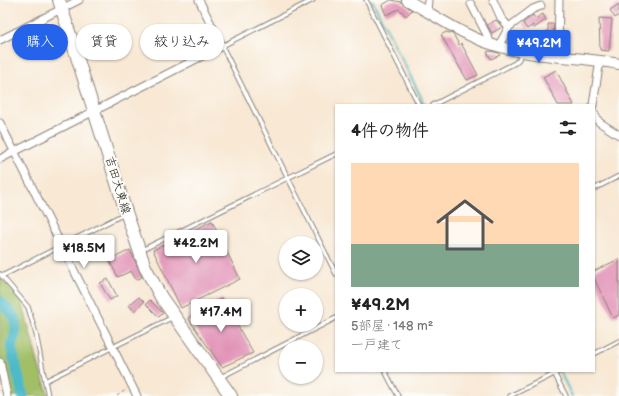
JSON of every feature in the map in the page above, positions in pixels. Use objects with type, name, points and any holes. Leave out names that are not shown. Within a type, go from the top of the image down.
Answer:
[{"type":"main road","name":"吉田大東線","points":[[61,4],[139,251],[154,285],[174,317],[231,396]]},
{"type":"street","points":[[0,40],[61,4],[79,0]]},
{"type":"street","points":[[199,0],[211,24]]},
{"type":"street","points":[[407,0],[487,43],[521,52],[600,60],[619,64]]},
{"type":"street","points":[[427,11],[428,0]]},
{"type":"street","points":[[493,0],[501,18],[509,27]]},
{"type":"street","points":[[558,55],[559,0]]},
{"type":"street","points":[[471,4],[489,39],[487,43]]},
{"type":"street","points":[[498,46],[509,27],[533,9],[541,6]]},
{"type":"street","points":[[0,159],[194,60]]},
{"type":"street","points":[[593,104],[600,60]]},
{"type":"street","points":[[595,115],[599,122],[619,135]]},
{"type":"street","points":[[0,123],[137,396]]},
{"type":"street","points":[[0,362],[7,396]]},
{"type":"lane","points":[[224,45],[313,0]]},
{"type":"lane","points":[[366,0],[418,104]]},
{"type":"lane","points":[[224,50],[335,272]]},
{"type":"lane","points":[[434,104],[515,62],[519,59],[521,52]]},
{"type":"lane","points":[[139,251],[335,154]]},
{"type":"lane","points":[[595,188],[619,176]]},
{"type":"lane","points":[[48,396],[36,334],[28,307],[1,275],[126,212]]},
{"type":"lane","points":[[45,381],[174,317]]},
{"type":"lane","points":[[218,378],[335,319]]},
{"type":"lane","points":[[595,353],[619,341]]},
{"type":"lane","points":[[386,372],[398,396]]},
{"type":"lane","points":[[510,396],[556,372],[566,396]]},
{"type":"path","points":[[117,396],[132,385]]},
{"type":"green space","points":[[0,277],[22,301],[40,370],[49,396],[8,396],[0,362]]},
{"type":"building","points":[[391,0],[401,2],[412,10],[406,16],[399,9],[386,15],[382,5]]},
{"type":"building","points":[[619,4],[619,15],[615,18],[610,10]]},
{"type":"building","points":[[543,14],[546,20],[534,28],[533,25],[527,29],[523,23],[533,15],[535,19]]},
{"type":"building","points":[[599,18],[612,19],[609,51],[600,50]]},
{"type":"building","points":[[496,20],[502,27],[492,33],[487,25]]},
{"type":"building","points":[[548,24],[554,24],[553,36],[543,36],[544,40],[532,44],[530,38],[548,31]]},
{"type":"building","points":[[446,32],[453,34],[459,45],[461,43],[478,75],[467,80],[441,35]]},
{"type":"building","points":[[490,51],[499,53],[500,55],[491,59],[487,52]]},
{"type":"building","points":[[556,70],[573,104],[557,104],[543,77]]},
{"type":"building","points":[[212,221],[240,279],[181,308],[153,250]]},
{"type":"building","points":[[110,246],[116,257],[130,250],[142,277],[136,280],[131,271],[118,277],[103,249]]},
{"type":"building","points":[[619,259],[619,315],[613,318],[595,280],[595,271]]},
{"type":"building","points":[[108,279],[117,296],[110,300],[100,283]]},
{"type":"building","points":[[139,297],[144,302],[134,311],[129,305]]},
{"type":"building","points":[[222,298],[253,353],[222,367],[188,318]]},
{"type":"building","points":[[150,300],[163,313],[159,317],[146,304]]},
{"type":"waterway","points":[[372,0],[424,104]]},
{"type":"waterway","points":[[0,301],[15,318],[16,332],[11,346],[23,396]]},
{"type":"waterway","points":[[560,372],[572,396]]}]
